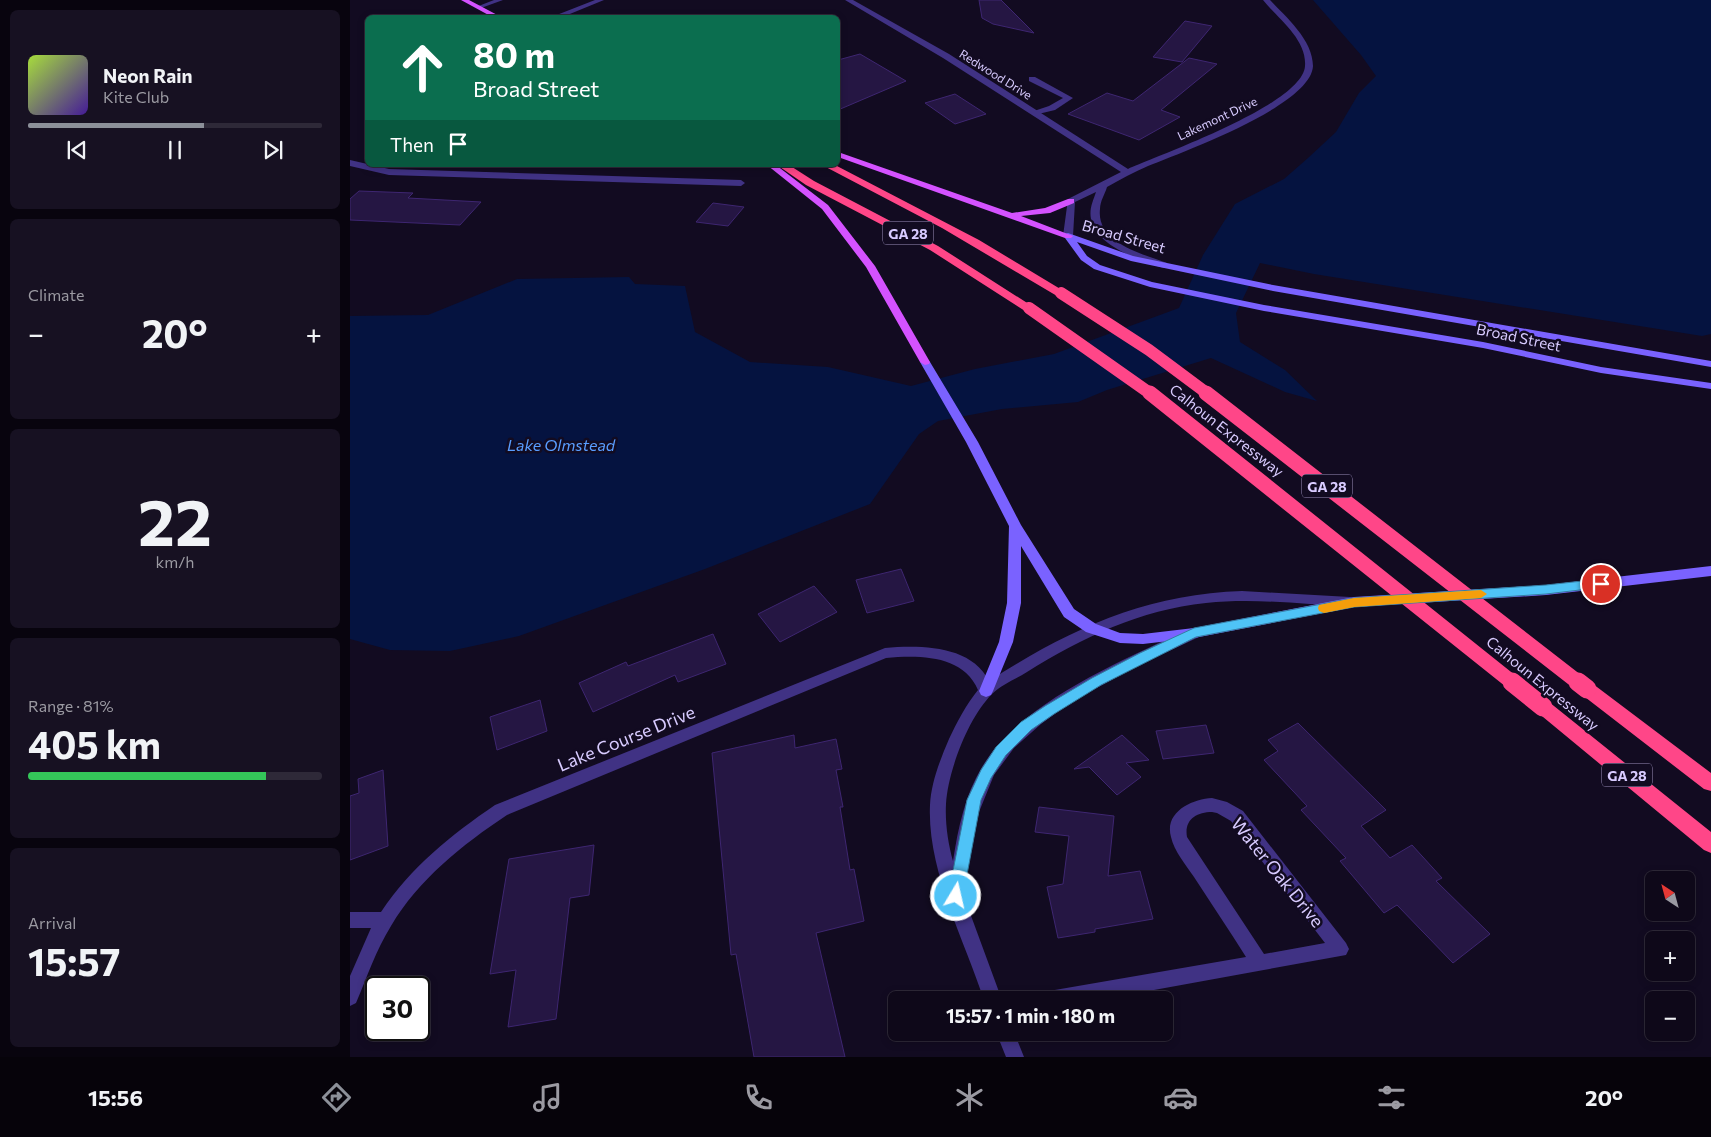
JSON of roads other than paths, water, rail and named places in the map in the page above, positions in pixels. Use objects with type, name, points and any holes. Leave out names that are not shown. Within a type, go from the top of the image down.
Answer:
[{"type":"highway","name":"Calhoun Expressway","points":[[785,167],[810,183],[934,248],[1029,308],[1143,388],[1227,453],[1711,844]]},
{"type":"highway","name":"Calhoun Expressway","points":[[831,167],[1003,257],[1149,350],[1314,476],[1587,690],[1711,783]]},
{"type":"main road","points":[[464,0],[494,15]]},
{"type":"main road","points":[[840,155],[1068,236]]},
{"type":"main road","points":[[774,167],[825,207],[870,266],[972,442],[1015,526],[1069,613],[1091,628],[1120,638],[1143,639],[1194,633],[1354,602],[1546,590],[1711,571]]},
{"type":"main road","points":[[1006,214],[1038,214],[1071,201]]},
{"type":"main road","name":"Broad Street","points":[[1068,236],[1131,258],[1273,288],[1711,364]]},
{"type":"main road","name":"Broad Street","points":[[1068,236],[1084,258],[1097,267],[1150,284],[1264,308],[1483,345],[1601,370],[1711,386]]},
{"type":"main road","points":[[986,691],[1006,642],[1014,603],[1015,526]]},
{"type":"street","points":[[479,7],[500,0]]},
{"type":"street","points":[[560,15],[601,0]]},
{"type":"street","name":"Redwood Drive","points":[[848,0],[946,56],[1128,173]]},
{"type":"street","name":"Lakemont Drive","points":[[1071,201],[1103,187],[1128,173],[1256,116],[1294,92],[1306,76],[1309,56],[1290,24],[1266,0]]},
{"type":"street","points":[[1032,79],[1069,98],[1052,108],[1037,113]]},
{"type":"street","points":[[350,163],[365,166]]},
{"type":"street","points":[[367,167],[389,172],[741,183]]},
{"type":"street","points":[[1103,187],[1094,209],[1097,226],[1109,241],[1164,265]]},
{"type":"street","points":[[1068,236],[1071,201]]},
{"type":"street","points":[[990,991],[982,963],[956,896],[940,843],[938,805],[945,766],[966,721],[986,691],[1046,653],[1091,628],[1133,612],[1207,598],[1236,596],[1354,602]]},
{"type":"street","points":[[956,896],[974,800],[986,774],[1001,751],[1026,726],[1088,686],[1194,633]]},
{"type":"street","name":"Lake Course Drive","points":[[350,997],[385,920],[415,881],[440,854],[465,834],[501,810],[885,653],[902,651],[929,652],[957,660],[976,671],[986,691]]},
{"type":"street","name":"Water Oak Drive","points":[[1100,991],[1340,949],[1237,816],[1220,807],[1203,804],[1190,810],[1181,818],[1178,834],[1186,851],[1260,963]]},
{"type":"street","points":[[350,920],[385,920]]},
{"type":"street","points":[[1009,1041],[1015,1057]]},
{"type":"water","name":"Lake Olmstead","points":[[1313,0],[1711,0],[1711,334],[1702,336],[1314,274],[1260,263],[1236,313],[1240,342],[1285,370],[1317,401],[1285,392],[1211,358],[1107,390],[1078,402],[1002,409],[938,421],[919,434],[870,504],[705,569],[519,636],[450,651],[390,650],[350,639],[350,316],[428,315],[517,279],[629,277],[635,284],[685,286],[695,332],[750,362],[828,367],[911,386],[975,369],[1054,354],[1179,308],[1203,255],[1235,204],[1284,179],[1336,132],[1359,93],[1376,76],[1361,55]]}]
